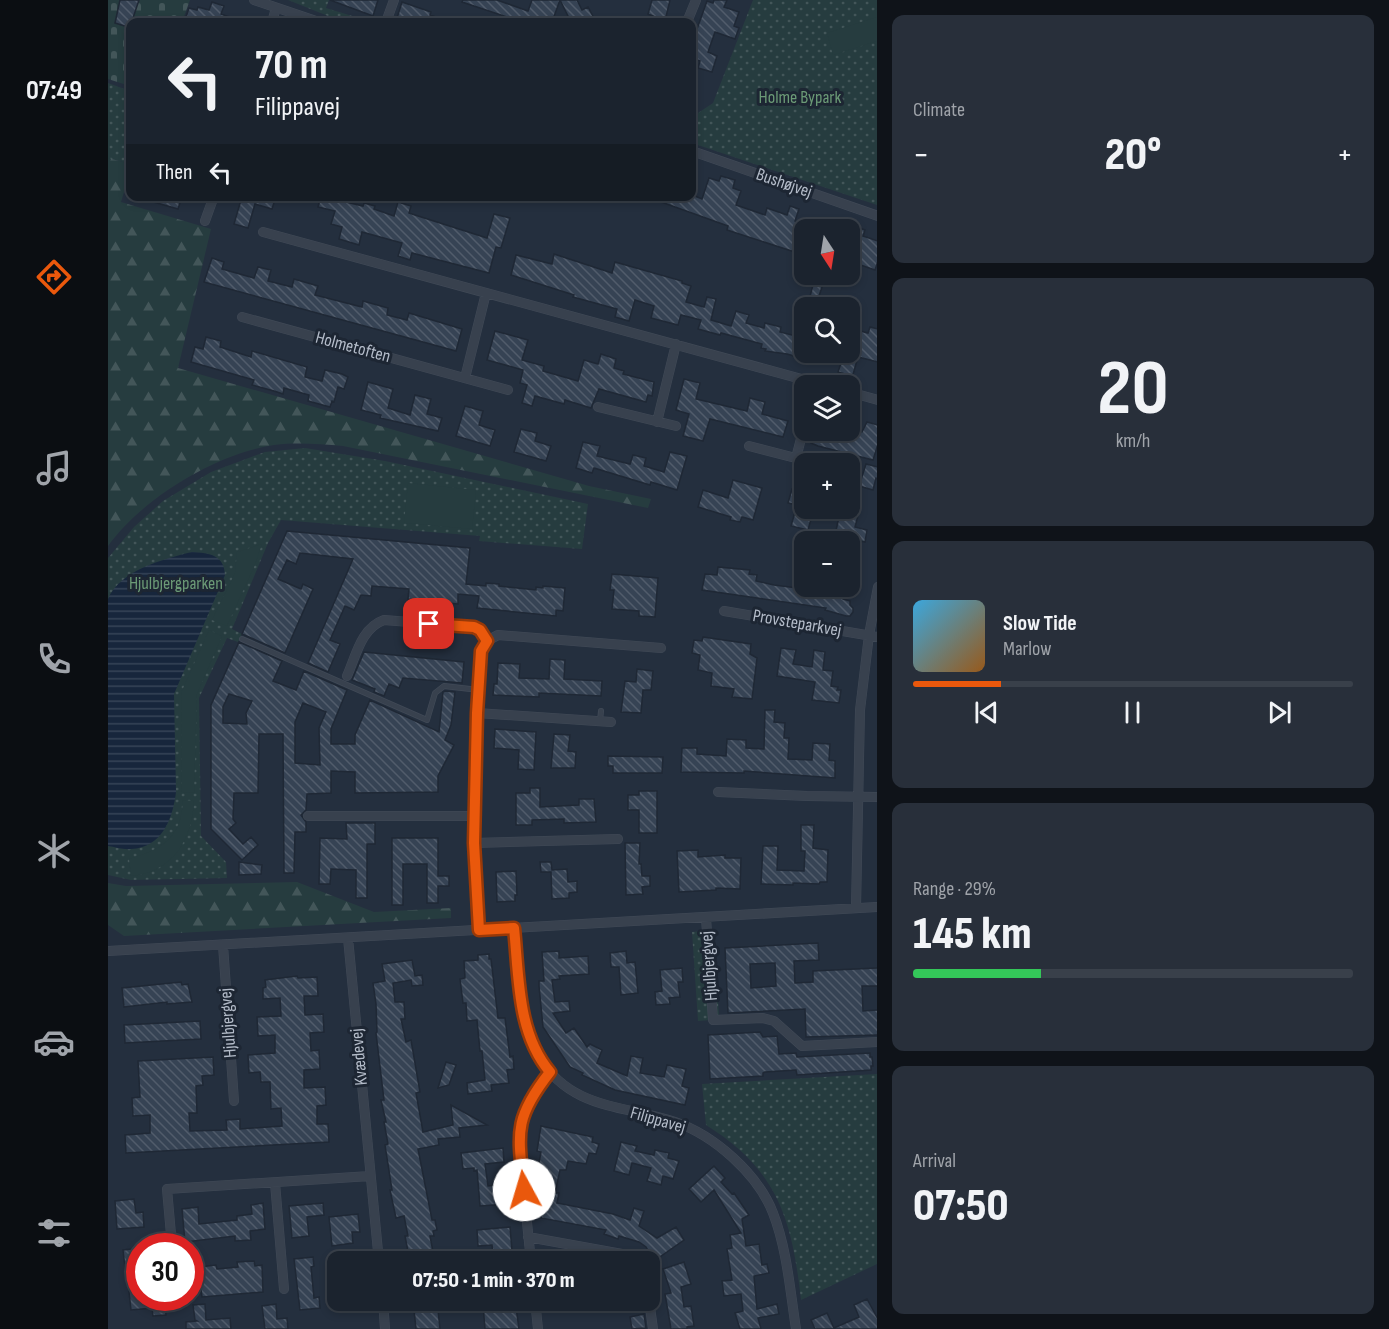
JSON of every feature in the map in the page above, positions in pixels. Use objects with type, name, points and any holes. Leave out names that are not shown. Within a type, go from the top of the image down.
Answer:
[{"type":"street","points":[[254,0],[307,18]]},
{"type":"street","points":[[387,18],[394,0]]},
{"type":"street","points":[[689,18],[696,0]]},
{"type":"street","points":[[273,18],[276,8]]},
{"type":"street","name":"Bushøjvej","points":[[696,152],[877,216]]},
{"type":"street","points":[[205,221],[212,201]]},
{"type":"street","points":[[263,232],[794,378]]},
{"type":"street","points":[[465,378],[486,293]]},
{"type":"street","name":"Holmetoften","points":[[242,317],[508,390]]},
{"type":"street","points":[[657,422],[676,344]]},
{"type":"street","points":[[860,395],[877,400]]},
{"type":"street","points":[[597,407],[676,426]]},
{"type":"street","points":[[749,446],[794,457]]},
{"type":"street","points":[[856,908],[860,710],[873,636],[877,597]]},
{"type":"street","name":"Provsteparkvej","points":[[724,611],[873,636]]},
{"type":"street","points":[[347,676],[367,630],[374,623],[384,620],[474,627],[480,630],[487,641]]},
{"type":"street","points":[[479,930],[474,816],[478,690],[481,651],[487,641],[498,635],[661,648]]},
{"type":"street","points":[[477,713],[611,722]]},
{"type":"street","points":[[718,792],[877,796]]},
{"type":"street","points":[[308,816],[474,816]]},
{"type":"street","points":[[474,843],[618,839]]},
{"type":"street","name":"Hjulbjergvej","points":[[108,951],[877,907]]},
{"type":"street","name":"Hjulbjergvej","points":[[706,918],[714,1020],[763,1018],[774,1021],[802,1046],[877,1042]]},
{"type":"street","name":"Filippavej","points":[[514,928],[525,1020],[533,1046],[550,1072],[566,1086],[602,1105],[677,1122],[705,1136],[726,1151],[741,1166],[756,1184],[772,1211],[783,1244],[796,1329]]},
{"type":"street","name":"Kvædevej","points":[[348,938],[378,1251]]},
{"type":"street","name":"Hjulbjergvej","points":[[223,945],[234,1101]]},
{"type":"street","points":[[530,1251],[519,1143],[520,1126],[528,1101],[550,1072]]},
{"type":"street","points":[[171,1233],[166,1189],[370,1176]]},
{"type":"street","points":[[275,1183],[284,1289]]},
{"type":"street","points":[[528,1237],[605,1251]]},
{"type":"street","points":[[384,1311],[385,1329]]},
{"type":"street","points":[[536,1311],[538,1329]]},
{"type":"street","points":[[651,1311],[653,1329]]},
{"type":"lane","points":[[242,639],[427,720],[435,693],[444,686],[478,690]]},
{"type":"lane","points":[[600,721],[602,711]]},
{"type":"green space","points":[[108,0],[190,0],[183,18],[126,18],[126,85],[108,79]]},
{"type":"green space","points":[[288,0],[329,0],[326,8],[359,18],[333,18]]},
{"type":"green space","name":"Holme Bypark","points":[[753,0],[877,0],[877,205],[696,144],[696,114],[713,103]]},
{"type":"green space","points":[[877,17],[877,41],[833,55],[827,33]]},
{"type":"green space","points":[[108,83],[126,90],[126,163],[108,158]]},
{"type":"green space","points":[[108,158],[126,163],[126,185],[121,202],[211,229],[178,368],[589,486],[651,499],[648,508],[343,446],[283,444],[251,450],[228,458],[182,481],[140,511],[108,546]]},
{"type":"green space","name":"Hjulbjergparken","points":[[305,448],[385,461],[588,504],[582,549],[479,541],[480,536],[281,520],[268,543],[232,629],[242,634],[238,642],[227,638],[199,698],[201,836],[226,862],[227,878],[131,880],[108,875],[108,558],[134,527],[163,501],[211,472],[265,452]]},
{"type":"green space","points":[[408,483],[476,490],[472,529],[404,523]]},
{"type":"green space","points":[[262,544],[227,626],[212,620],[235,573],[237,552]]},
{"type":"green space","points":[[209,630],[222,636],[197,694],[194,793],[182,792],[181,693]]},
{"type":"green space","points":[[183,800],[194,801],[189,829],[178,852],[158,868],[131,876],[129,859],[151,851],[168,840],[178,824]]},
{"type":"green space","points":[[297,882],[374,912],[451,908],[451,918],[124,936],[108,925],[108,883],[126,886]]},
{"type":"green space","points":[[713,930],[719,1015],[711,1020],[698,1021],[692,932]]},
{"type":"green space","points":[[877,1074],[877,1264],[801,1300],[792,1245],[777,1199],[750,1160],[706,1125],[702,1084]]},
{"type":"water","points":[[192,552],[215,556],[222,563],[225,575],[174,694],[176,792],[172,812],[164,830],[151,843],[128,849],[108,846],[108,599],[122,580],[132,573],[156,562]]},
{"type":"building","points":[[120,0],[139,0],[133,18],[126,18],[126,26],[115,23]]},
{"type":"building","points":[[330,0],[378,0],[373,16]]},
{"type":"building","points":[[463,0],[497,0],[528,11],[532,0],[560,0],[553,18],[510,18],[462,2]]},
{"type":"building","points":[[560,0],[577,0],[582,10],[588,7],[594,18],[569,18]]},
{"type":"building","points":[[652,0],[670,0],[666,18],[648,14]]},
{"type":"building","points":[[714,0],[727,0],[724,7],[739,12],[734,26],[739,28],[735,39],[715,32],[708,52],[717,56],[712,72],[698,68],[700,61],[696,60],[696,32],[707,1],[713,3]]},
{"type":"building","points":[[212,2],[224,6],[221,14],[232,18],[186,18],[189,8],[197,10],[198,7],[209,10]]},
{"type":"building","points":[[402,2],[431,12],[430,15],[438,18],[397,18]]},
{"type":"building","points":[[721,176],[735,180],[733,188],[741,191],[736,205],[765,215],[767,208],[787,215],[790,206],[799,209],[794,219],[794,252],[727,230],[728,226],[658,201],[696,201],[696,196],[702,199],[709,178],[719,181]]},
{"type":"building","points":[[150,201],[180,201],[178,209]]},
{"type":"building","points":[[241,201],[274,201],[272,209],[255,204],[248,228],[234,224]]},
{"type":"building","points":[[320,201],[342,201],[363,206],[364,203],[394,216],[398,202],[411,206],[409,213],[487,238],[494,214],[510,218],[501,248],[496,247],[489,273],[412,253],[410,260],[398,256],[402,243],[362,232],[359,245],[339,239],[342,227],[331,224],[335,211],[318,207]]},
{"type":"building","points":[[860,228],[865,230],[863,236],[877,241],[875,270],[860,265]]},
{"type":"building","points":[[554,254],[612,273],[615,262],[682,281],[691,286],[686,302],[704,307],[707,297],[716,299],[711,320],[731,326],[736,311],[749,315],[746,323],[764,328],[765,323],[781,327],[780,332],[794,336],[794,356],[765,351],[766,349],[761,348],[762,344],[698,329],[701,320],[681,315],[678,325],[651,318],[654,306],[635,300],[629,321],[615,317],[617,309],[573,297],[574,295],[511,275],[516,255],[552,264]]},
{"type":"building","points":[[212,258],[224,262],[222,269],[254,278],[258,267],[271,270],[268,281],[292,287],[294,279],[318,286],[315,295],[362,307],[363,301],[388,308],[387,315],[407,320],[409,313],[462,329],[456,351],[204,282]]},
{"type":"building","points":[[813,285],[823,285],[819,297],[810,297]]},
{"type":"building","points":[[870,327],[877,329],[877,362],[860,358],[860,331],[868,333]]},
{"type":"building","points":[[495,331],[528,340],[522,360],[544,366],[543,371],[578,381],[584,360],[598,364],[601,354],[616,359],[614,368],[624,371],[623,374],[654,382],[652,396],[648,395],[646,402],[599,389],[591,408],[565,400],[564,404],[535,396],[532,406],[522,403],[527,385],[520,383],[523,370],[487,360]]},
{"type":"building","points":[[206,337],[221,341],[220,347],[251,357],[252,351],[307,367],[305,377],[322,381],[325,370],[348,377],[344,389],[338,387],[334,402],[332,401],[330,407],[308,401],[309,395],[284,388],[283,394],[252,385],[254,380],[191,362],[195,347],[203,349]]},
{"type":"building","points":[[841,363],[856,363],[853,375],[838,372]]},
{"type":"building","points":[[684,379],[700,383],[696,399],[747,411],[750,398],[765,402],[762,414],[788,421],[783,437],[710,419],[703,441],[683,436],[689,414],[676,410]]},
{"type":"building","points":[[368,382],[393,389],[388,408],[410,415],[415,395],[431,399],[427,414],[442,418],[438,431],[380,418],[381,415],[361,410]]},
{"type":"building","points":[[465,406],[483,411],[479,425],[495,430],[490,446],[456,436]]},
{"type":"building","points":[[867,422],[877,425],[877,447],[873,460],[860,457],[860,453],[846,453],[811,443],[811,441],[860,441],[860,432],[862,432]]},
{"type":"building","points":[[521,429],[537,433],[535,441],[551,446],[546,461],[514,452]]},
{"type":"building","points":[[583,442],[600,446],[597,456],[630,464],[633,455],[646,458],[644,466],[664,472],[670,452],[687,456],[677,490],[651,482],[650,485],[594,468],[592,473],[576,468]]},
{"type":"building","points":[[866,464],[877,467],[877,478],[873,490],[860,486]]},
{"type":"building","points":[[733,480],[762,488],[753,520],[742,517],[740,522],[730,520],[731,517],[698,507],[703,490],[728,498]]},
{"type":"building","points":[[792,489],[794,490],[794,504],[788,503]]},
{"type":"building","points":[[794,516],[794,519],[811,519],[808,530],[791,526]]},
{"type":"building","points":[[839,519],[857,519],[855,527],[867,530],[865,542],[860,541],[860,531],[836,531]]},
{"type":"building","points":[[287,531],[470,548],[466,584],[486,586],[486,583],[499,584],[499,586],[536,590],[536,587],[543,588],[543,586],[565,588],[563,611],[556,610],[556,616],[477,608],[479,596],[458,594],[458,604],[408,599],[409,589],[372,586],[371,596],[361,595],[354,610],[345,606],[330,640],[340,644],[328,672],[308,663],[353,559],[300,553],[296,564],[287,560],[278,579],[301,589],[303,584],[313,589],[285,653],[242,634]]},
{"type":"building","points":[[718,567],[750,570],[749,574],[757,575],[756,581],[794,588],[794,597],[843,597],[843,599],[850,601],[853,612],[850,616],[846,616],[825,610],[826,608],[702,590],[705,574],[717,575]]},
{"type":"building","points":[[612,574],[658,578],[655,617],[639,616],[639,611],[612,609],[614,590],[610,590]]},
{"type":"building","points":[[703,637],[751,644],[750,654],[757,658],[752,699],[732,697],[734,689],[711,686],[712,673],[698,670],[700,655],[692,653],[694,640],[702,641]]},
{"type":"building","points":[[239,642],[282,661],[273,681],[296,690],[304,671],[347,690],[331,729],[331,744],[355,744],[355,735],[370,700],[439,732],[443,692],[445,691],[455,692],[451,725],[445,740],[454,745],[438,776],[438,792],[355,793],[355,772],[331,771],[331,793],[307,794],[306,810],[301,815],[306,822],[306,832],[295,832],[294,873],[284,873],[283,734],[259,734],[258,793],[234,793],[233,819],[236,823],[229,829],[243,844],[251,837],[258,845],[242,860],[211,829],[211,705]],"holes":[[[229,694],[252,701],[246,713],[247,724],[223,723],[223,707]],[[303,703],[326,712],[319,728],[320,765],[295,763],[295,722]]]},
{"type":"building","points":[[781,648],[796,650],[793,664],[812,667],[814,650],[825,652],[823,670],[833,671],[831,686],[841,690],[839,703],[812,700],[815,682],[777,676]]},
{"type":"building","points":[[364,652],[464,662],[462,683],[403,678],[399,688],[389,684],[384,696],[374,692],[375,689],[352,680]]},
{"type":"building","points":[[550,659],[565,660],[564,679],[602,681],[601,696],[539,693],[539,697],[493,695],[494,684],[497,684],[498,663],[520,664],[519,678],[549,679]]},
{"type":"building","points":[[637,669],[653,671],[651,690],[643,690],[641,713],[621,712],[625,681],[636,682]]},
{"type":"building","points":[[765,710],[775,710],[774,722],[785,723],[784,738],[789,738],[788,759],[812,760],[813,743],[830,744],[829,760],[835,761],[835,778],[744,771],[744,773],[681,772],[682,748],[697,748],[697,754],[726,756],[727,739],[746,740],[746,748],[764,749]]},
{"type":"building","points":[[495,729],[536,732],[534,770],[518,769],[519,750],[494,748]]},
{"type":"building","points":[[554,734],[570,735],[568,751],[576,752],[575,768],[551,768]]},
{"type":"building","points":[[608,756],[663,757],[662,773],[613,773],[613,766],[608,766]]},
{"type":"building","points":[[530,788],[540,788],[540,807],[579,805],[579,799],[594,799],[596,822],[564,823],[564,819],[532,820],[532,825],[516,825],[516,793],[530,793]]},
{"type":"building","points":[[639,791],[657,791],[657,833],[639,833],[639,810],[628,810],[628,795],[639,795]]},
{"type":"building","points":[[346,823],[375,823],[375,844],[367,844],[367,898],[356,898],[356,870],[331,869],[330,884],[319,884],[320,838],[347,839]]},
{"type":"building","points":[[801,825],[814,825],[813,848],[828,850],[827,882],[793,883],[793,885],[761,884],[763,846],[778,846],[777,870],[804,871],[805,851],[801,851]]},
{"type":"building","points":[[392,838],[438,838],[438,876],[449,876],[449,886],[438,886],[438,903],[427,903],[427,864],[403,864],[403,905],[392,905]]},
{"type":"building","points":[[625,843],[640,843],[639,864],[641,864],[642,876],[650,876],[650,886],[642,887],[643,894],[626,895]]},
{"type":"building","points":[[698,850],[698,857],[725,855],[725,858],[741,858],[740,889],[716,888],[716,890],[679,892],[677,851]]},
{"type":"building","points":[[239,862],[262,865],[261,874],[239,875]]},
{"type":"building","points":[[540,862],[551,862],[552,870],[567,869],[568,882],[577,881],[577,892],[569,893],[569,898],[552,899],[551,872],[541,872]]},
{"type":"building","points":[[516,871],[515,901],[497,902],[496,872]]},
{"type":"building","points":[[818,943],[819,960],[794,961],[795,983],[813,982],[813,971],[877,968],[877,986],[862,986],[863,1011],[877,1010],[877,1035],[806,1037],[805,1009],[728,1013],[725,948]],"holes":[[[775,963],[776,986],[751,988],[750,964]]]},
{"type":"building","points":[[559,951],[559,958],[588,956],[589,974],[559,976],[560,979],[552,980],[555,1002],[569,1001],[570,1011],[553,1013],[566,1033],[574,1028],[587,1047],[590,1044],[602,1050],[597,1063],[627,1076],[631,1056],[643,1058],[640,1073],[664,1077],[667,1065],[686,1069],[682,1086],[689,1088],[685,1105],[615,1090],[570,1067],[543,1027],[539,986],[539,981],[544,981],[542,952]]},
{"type":"building","points":[[626,951],[627,963],[635,962],[638,993],[621,995],[619,967],[611,967],[610,953]]},
{"type":"building","points":[[489,954],[498,1018],[505,1018],[510,1057],[513,1056],[514,1069],[507,1070],[509,1083],[491,1085],[492,1091],[468,1094],[467,1083],[485,1080],[477,1020],[467,1021],[466,1003],[463,1003],[460,979],[465,978],[464,961],[478,960],[478,955]]},
{"type":"building","points":[[412,960],[415,976],[422,975],[423,985],[412,986],[411,980],[393,983],[395,1002],[404,1002],[405,1019],[401,1019],[406,1042],[411,1040],[420,1092],[416,1093],[423,1132],[453,1125],[451,1105],[487,1125],[459,1128],[460,1137],[438,1139],[439,1145],[418,1149],[432,1220],[435,1220],[437,1230],[433,1231],[434,1236],[430,1236],[433,1251],[408,1251],[404,1216],[396,1218],[390,1190],[392,1190],[385,1145],[388,1144],[381,1100],[384,1100],[373,983],[385,981],[382,964]]},
{"type":"building","points":[[682,968],[683,982],[678,982],[680,997],[669,998],[670,1004],[656,1005],[655,992],[662,991],[660,970]]},
{"type":"building","points":[[297,976],[298,978],[317,977],[318,996],[304,996],[305,1015],[323,1014],[324,1032],[310,1033],[311,1051],[319,1050],[320,1069],[304,1070],[304,1088],[325,1087],[326,1105],[317,1106],[317,1124],[328,1124],[329,1142],[126,1153],[125,1135],[150,1133],[150,1115],[133,1116],[132,1098],[140,1097],[138,1061],[213,1057],[214,1075],[202,1076],[203,1085],[196,1086],[197,1113],[189,1113],[190,1131],[227,1130],[226,1120],[240,1119],[240,1129],[282,1126],[281,1108],[271,1109],[270,1082],[261,1082],[260,1072],[249,1073],[248,1055],[275,1053],[275,1035],[258,1036],[257,1017],[281,1016],[280,998],[263,999],[265,980]]},
{"type":"building","points":[[181,982],[182,985],[188,984],[192,1002],[167,1004],[167,1002],[124,1007],[122,988]]},
{"type":"building","points":[[200,1021],[201,1039],[125,1043],[124,1025]]},
{"type":"building","points":[[760,1032],[763,1037],[777,1036],[779,1054],[796,1053],[797,1057],[870,1053],[873,1066],[871,1070],[797,1075],[796,1070],[765,1072],[763,1076],[710,1079],[708,1035]]},
{"type":"building","points":[[446,1062],[456,1065],[449,1085],[438,1088]]},
{"type":"building","points":[[541,1126],[593,1137],[592,1142],[599,1144],[596,1154],[589,1153],[586,1164],[568,1161],[566,1170],[560,1170],[555,1193],[559,1193],[557,1203],[613,1214],[630,1220],[634,1208],[644,1211],[639,1226],[657,1238],[676,1227],[684,1240],[660,1257],[660,1251],[648,1251],[639,1242],[604,1234],[606,1230],[541,1218],[545,1199],[540,1198],[545,1174],[537,1173],[541,1152],[537,1151]]},
{"type":"building","points":[[621,1142],[637,1146],[635,1151],[654,1155],[655,1150],[669,1153],[668,1158],[679,1161],[673,1179],[663,1176],[661,1185],[647,1181],[651,1168],[632,1163],[629,1175],[614,1171]]},
{"type":"building","points":[[503,1148],[504,1162],[485,1164],[488,1186],[506,1184],[508,1204],[480,1206],[477,1170],[463,1169],[461,1153]]},
{"type":"building","points":[[714,1166],[725,1178],[721,1182],[732,1194],[734,1193],[749,1215],[742,1219],[746,1246],[759,1244],[762,1265],[767,1264],[769,1273],[754,1276],[757,1309],[777,1304],[779,1314],[758,1318],[761,1329],[740,1329],[735,1313],[743,1311],[741,1294],[724,1296],[722,1281],[732,1280],[727,1249],[732,1248],[730,1235],[741,1233],[714,1190],[701,1202],[689,1189]]},
{"type":"building","points":[[134,1199],[136,1213],[143,1212],[144,1227],[117,1229],[115,1201]]},
{"type":"building","points":[[263,1203],[265,1229],[250,1231],[251,1240],[235,1241],[235,1236],[204,1240],[204,1233],[184,1233],[182,1209],[198,1207],[199,1224],[237,1220],[237,1216],[252,1214],[251,1205]]},
{"type":"building","points":[[323,1203],[324,1215],[307,1217],[309,1236],[292,1238],[289,1206]]},
{"type":"building","points":[[358,1214],[360,1232],[352,1232],[353,1243],[332,1246],[329,1217]]},
{"type":"building","points":[[510,1227],[512,1251],[493,1251],[492,1245],[478,1246],[477,1230]]},
{"type":"building","points":[[123,1250],[126,1250],[126,1268],[125,1268]]},
{"type":"building","points":[[313,1257],[314,1266],[311,1267],[314,1298],[319,1297],[320,1308],[300,1310],[294,1259]]},
{"type":"building","points":[[254,1261],[255,1266],[262,1265],[263,1292],[204,1297],[204,1266],[216,1265],[217,1269],[238,1267],[237,1262]]},
{"type":"building","points":[[684,1262],[691,1284],[681,1287],[684,1307],[691,1306],[694,1326],[687,1327],[687,1329],[671,1329],[665,1294],[671,1293],[663,1269]]},
{"type":"building","points":[[867,1299],[877,1317],[877,1329],[815,1329],[811,1320],[827,1313],[834,1328],[859,1317],[854,1305]]},
{"type":"building","points":[[204,1304],[206,1320],[230,1318],[231,1329],[186,1329],[186,1322],[197,1321],[194,1311],[204,1311]]},
{"type":"building","points":[[276,1304],[277,1319],[287,1318],[288,1329],[265,1329],[262,1306]]},
{"type":"building","points":[[152,1311],[166,1311],[166,1315],[153,1316]]},
{"type":"building","points":[[414,1311],[438,1311],[440,1329],[416,1329]]},
{"type":"building","points":[[484,1311],[517,1311],[519,1329],[485,1329]]},
{"type":"building","points":[[644,1314],[646,1328],[632,1329],[630,1317]]},
{"type":"route","points":[[429,624],[474,627],[480,630],[487,641],[481,651],[477,713],[474,843],[479,930],[514,928],[528,1034],[540,1059],[550,1072],[528,1101],[520,1126],[519,1143],[524,1190]]}]
